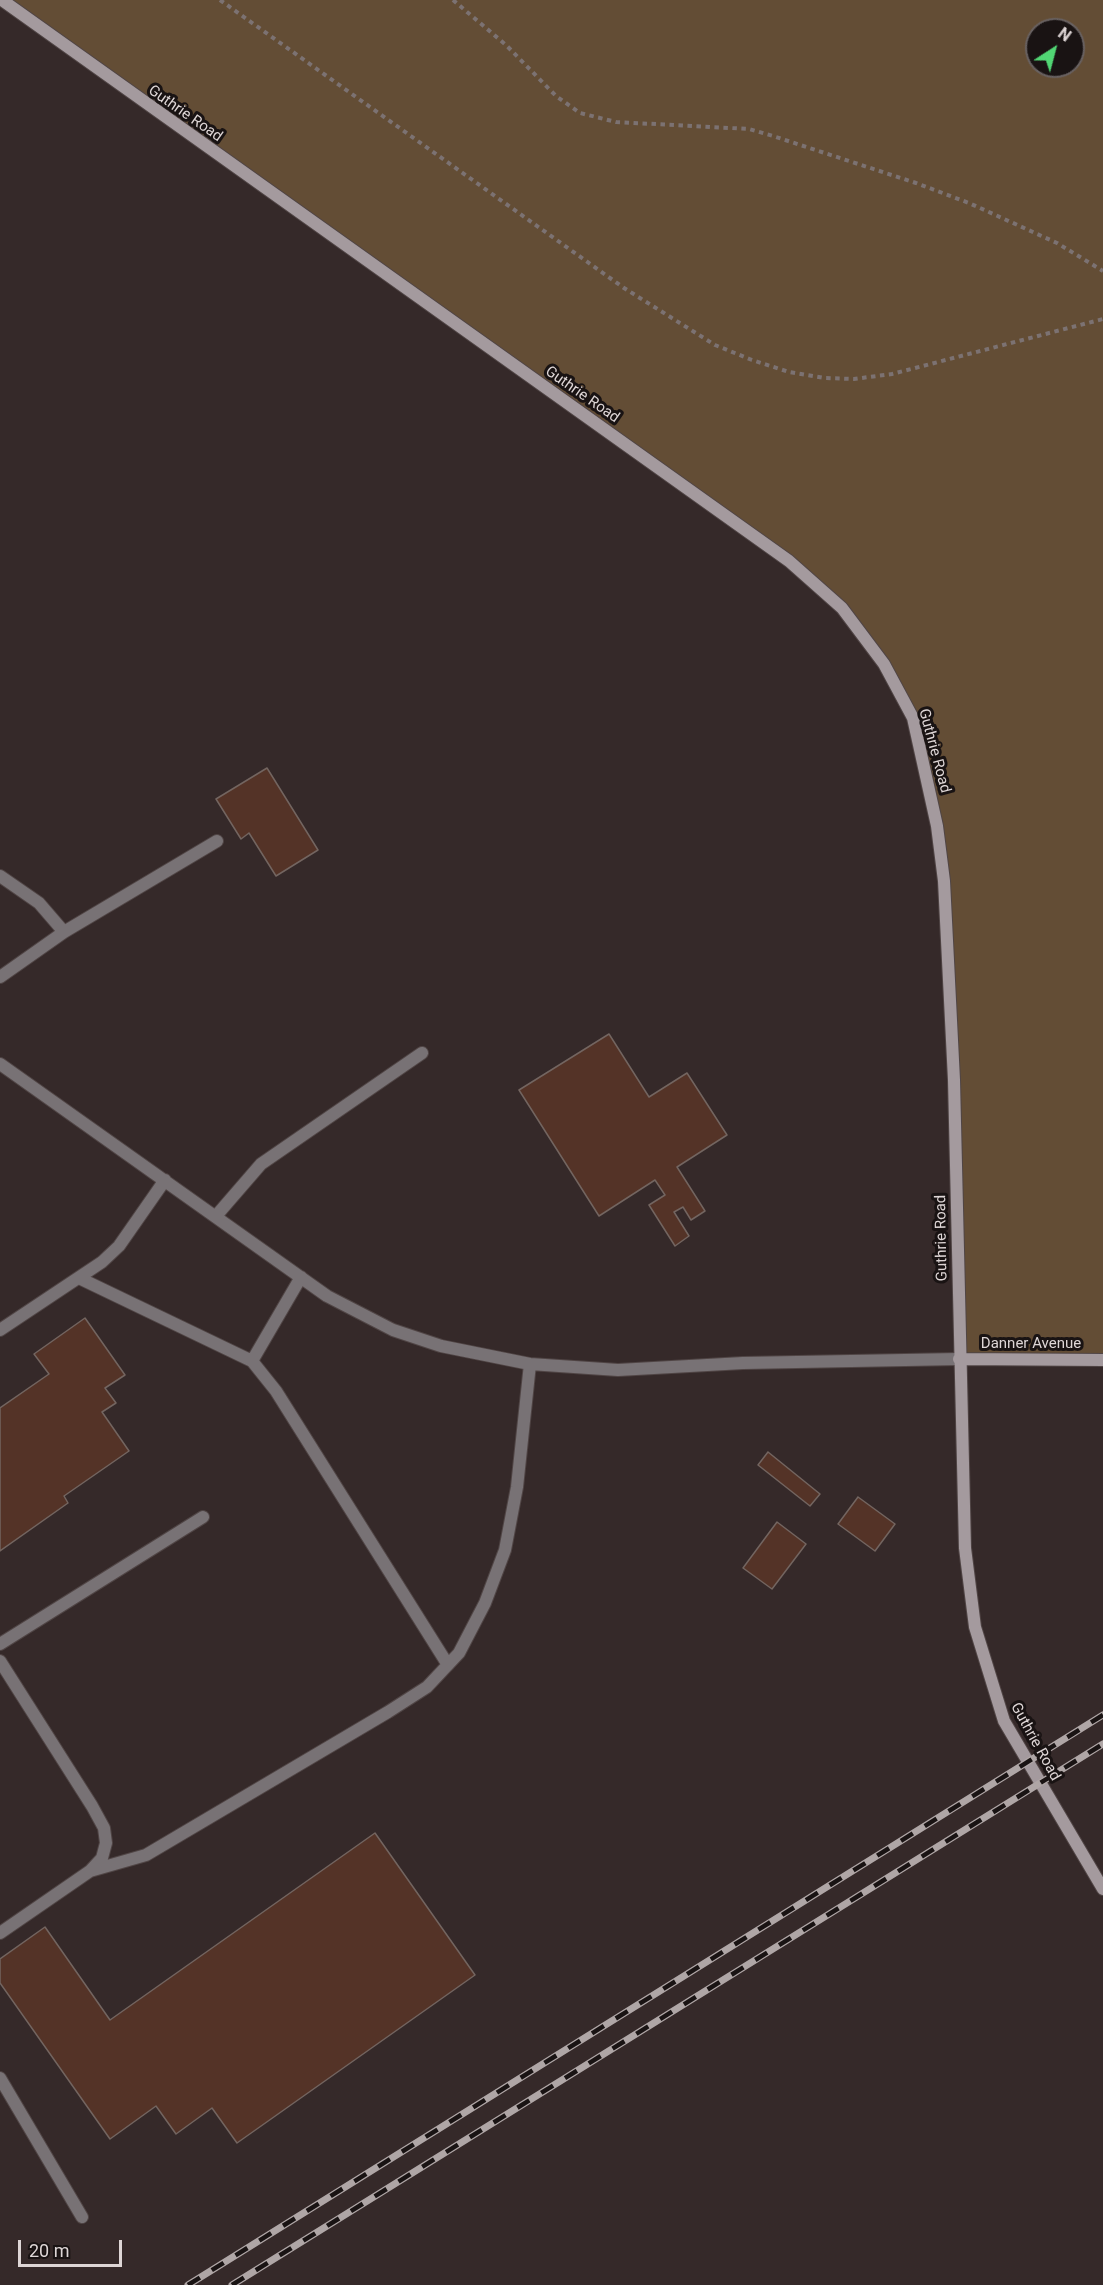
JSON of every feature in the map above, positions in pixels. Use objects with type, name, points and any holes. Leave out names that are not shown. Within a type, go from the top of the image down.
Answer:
[{"type":"street","name":"Guthrie Road","points":[[2,0],[789,561],[842,608],[884,664],[913,718],[937,826],[944,881],[954,1080],[965,1548],[975,1627],[1004,1721],[1103,1888]]},
{"type":"street","name":"Danner Avenue","points":[[959,1359],[1103,1360]]},
{"type":"lane","points":[[0,977],[64,932],[217,841]]},
{"type":"lane","points":[[0,876],[39,903],[64,932]]},
{"type":"lane","points":[[216,1216],[261,1164],[422,1053]]},
{"type":"lane","points":[[0,1064],[350,1310],[393,1330],[441,1346],[530,1364],[618,1370],[743,1363],[959,1359]]},
{"type":"lane","points":[[0,1330],[79,1278],[119,1246],[165,1180]]},
{"type":"lane","points":[[252,1361],[301,1277]]},
{"type":"lane","points":[[79,1278],[252,1361],[276,1391],[448,1665]]},
{"type":"lane","points":[[90,1871],[146,1855],[427,1687],[459,1653],[485,1603],[505,1550],[517,1486],[530,1364]]},
{"type":"lane","points":[[0,1644],[203,1517]]},
{"type":"lane","points":[[0,1661],[104,1828],[106,1843],[102,1858],[90,1871],[0,1933]]},
{"type":"lane","points":[[0,2078],[82,2217]]},
{"type":"path","points":[[220,0],[624,288],[715,345],[752,360],[789,372],[825,378],[854,379],[892,374],[1103,319]]},
{"type":"path","points":[[453,0],[506,45],[556,96],[580,113],[616,122],[750,129],[780,138],[969,203],[1057,243],[1103,271]]},
{"type":"shaded area","points":[[2,0],[1103,0],[1103,1360],[959,1359],[944,881],[913,718],[884,664],[816,584]]},
{"type":"building","points":[[267,768],[318,850],[276,876],[249,833],[241,839],[216,799]]},
{"type":"building","points":[[609,1034],[649,1097],[687,1073],[727,1135],[677,1167],[705,1211],[691,1220],[683,1207],[674,1212],[689,1236],[675,1246],[649,1205],[665,1195],[655,1180],[599,1216],[519,1090]]},
{"type":"building","points":[[85,1318],[125,1375],[105,1388],[116,1403],[102,1412],[129,1451],[64,1496],[68,1503],[0,1551],[0,1408],[49,1374],[34,1354]]},
{"type":"building","points":[[768,1452],[820,1494],[810,1506],[758,1465]]},
{"type":"building","points":[[858,1497],[895,1524],[875,1551],[838,1524]]},
{"type":"building","points":[[777,1522],[806,1544],[772,1589],[743,1568]]},
{"type":"building","points":[[375,1833],[475,1975],[237,2143],[212,2108],[176,2134],[156,2106],[110,2139],[0,1983],[0,1959],[45,1927],[110,2020]]},
{"type":"railway","points":[[188,2285],[1103,1715]]},
{"type":"railway","points":[[232,2285],[1103,1744]]}]
